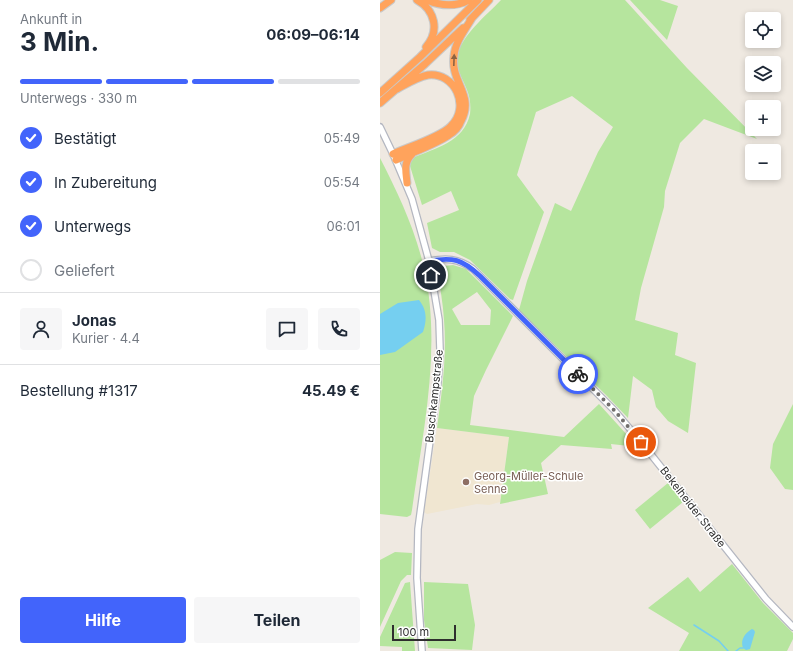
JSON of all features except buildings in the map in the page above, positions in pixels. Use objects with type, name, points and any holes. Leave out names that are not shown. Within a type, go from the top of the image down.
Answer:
[{"type":"highway","points":[[380,8],[391,0]]},
{"type":"highway","points":[[389,85],[397,73],[431,42],[433,36],[434,23],[430,12],[417,0]]},
{"type":"highway","points":[[427,0],[444,5],[455,5],[470,0]]},
{"type":"highway","points":[[380,93],[446,33],[478,0]]},
{"type":"highway","points":[[380,103],[397,89],[489,0]]},
{"type":"highway","points":[[395,157],[413,152],[449,135],[457,127],[464,116],[466,100],[455,72],[454,56],[459,39],[472,18]]},
{"type":"highway","points":[[395,157],[444,132],[452,126],[459,114],[460,105],[459,97],[452,83],[445,78],[427,75],[397,89]]},
{"type":"highway","points":[[407,183],[405,166],[413,152]]},
{"type":"main road","name":"Buschkampstraße","points":[[380,127],[407,183],[429,261],[439,320],[440,350],[438,382],[418,529],[417,578],[422,651]]},
{"type":"main road","name":"Bekelheider Straße","points":[[429,261],[454,259],[473,269],[595,391],[627,424],[766,600],[793,627]]},
{"type":"shaded area","name":"Georg-Müller-Schule Senne","points":[[437,428],[509,437],[500,502],[489,505],[477,504],[427,514],[424,512]]},
{"type":"green space","points":[[501,0],[625,0],[687,68],[745,127],[745,134],[704,119],[680,143],[665,191],[664,207],[641,288],[635,320],[678,333],[675,355],[696,363],[688,433],[668,421],[656,407],[652,390],[633,376],[628,418],[519,310],[527,281],[555,203],[571,211],[598,152],[613,127],[572,96],[536,112],[517,175],[544,212],[513,300],[510,299],[470,260],[454,252],[440,252],[432,248],[427,223],[459,210],[451,191],[422,205],[410,166],[412,158],[448,143],[462,131],[467,124],[470,114],[470,102],[460,74],[457,58],[463,42],[474,27]]},
{"type":"green space","points":[[630,0],[660,0],[678,6],[667,40]]},
{"type":"green space","points":[[380,158],[416,239],[424,268],[429,298],[431,359],[429,389],[412,510],[411,515],[407,517],[380,514]]},
{"type":"green space","points":[[453,265],[466,269],[513,316],[474,396],[470,425],[564,437],[599,404],[638,447],[611,444],[612,449],[561,445],[541,463],[548,494],[500,504],[509,437],[437,428],[442,388],[445,334],[443,307],[437,270],[444,266]],"holes":[[[477,292],[491,310],[490,325],[461,325],[452,309]]]},
{"type":"green space","points":[[793,404],[793,490],[785,489],[770,468],[773,444]]},
{"type":"green space","points":[[668,483],[683,502],[650,529],[635,510]]},
{"type":"green space","points":[[395,552],[412,553],[411,575],[407,575],[401,581],[380,627],[380,560]]},
{"type":"green space","points":[[732,564],[763,603],[793,633],[793,639],[787,651],[679,651],[689,633],[648,608],[688,577],[700,592]]},
{"type":"green space","points":[[410,582],[415,651],[402,651],[402,647],[380,646],[380,637],[405,583]]},
{"type":"green space","points":[[424,582],[468,584],[475,625],[472,650],[428,648],[424,620]]},
{"type":"water","points":[[419,300],[426,315],[423,332],[395,352],[380,355],[380,314],[398,303]]},
{"type":"water","points":[[752,629],[755,632],[750,649],[746,650],[743,648],[742,642],[745,635]]},
{"type":"waterway","points":[[694,625],[719,641],[728,651]]},
{"type":"waterway","points":[[736,651],[743,648]]},
{"type":"way so far","points":[[578,374],[622,418],[641,442]]},
{"type":"place","name":"Georg-Müller-Schule Senne","points":[[466,482]]},
{"type":"route","points":[[431,275],[429,261],[454,259],[468,265],[578,374]]}]
